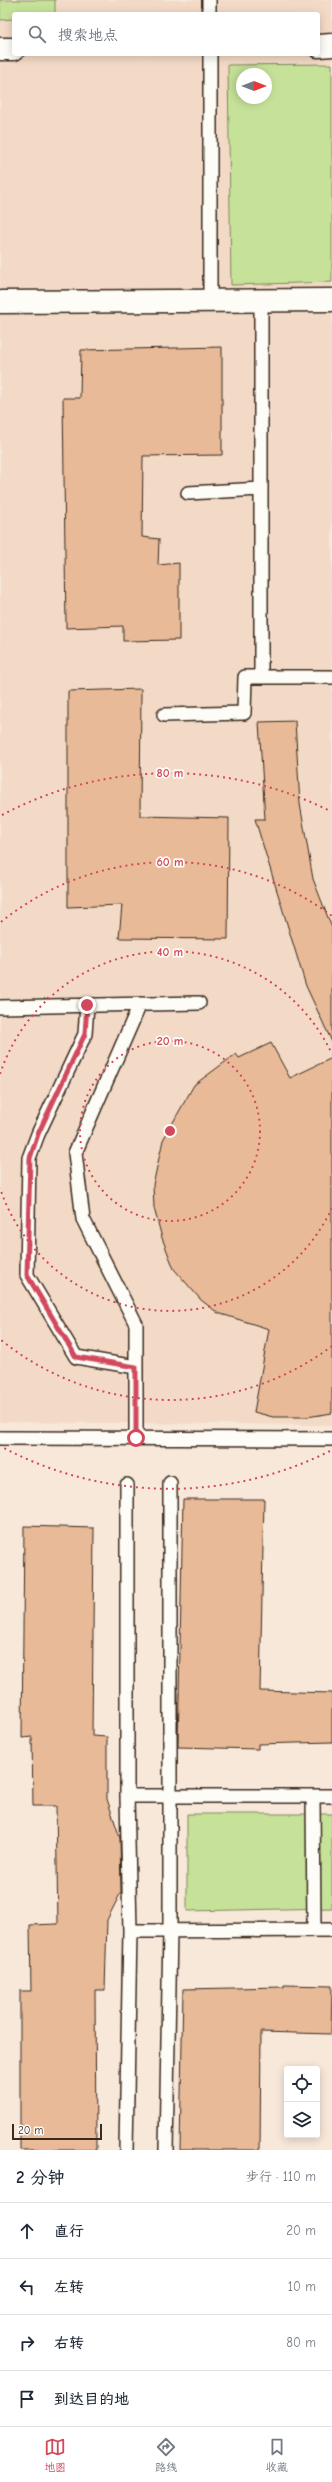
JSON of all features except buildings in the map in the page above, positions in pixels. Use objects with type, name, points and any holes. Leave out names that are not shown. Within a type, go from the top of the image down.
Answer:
[{"type":"street","points":[[320,46],[332,45]]},
{"type":"street","points":[[0,49],[12,49]]},
{"type":"street","points":[[0,302],[332,300]]},
{"type":"lane","points":[[209,0],[209,12]]},
{"type":"lane","points":[[210,56],[210,300]]},
{"type":"lane","points":[[261,300],[261,677]]},
{"type":"lane","points":[[188,493],[261,489]]},
{"type":"lane","points":[[164,715],[244,713],[245,677],[332,678]]},
{"type":"lane","points":[[0,1007],[199,1003]]},
{"type":"lane","points":[[136,1438],[136,1324],[83,1220],[75,1154],[140,1004]]},
{"type":"lane","points":[[87,1005],[85,1034],[38,1134],[30,1158],[27,1275],[76,1357],[136,1367]]},
{"type":"lane","points":[[0,1438],[332,1439]]},
{"type":"lane","points":[[166,2150],[170,1931],[168,1796],[170,1484]]},
{"type":"lane","points":[[126,2150],[130,1931],[127,1796],[127,1485]]},
{"type":"lane","points":[[127,1796],[332,1796]]},
{"type":"lane","points":[[313,1796],[314,1930]]},
{"type":"lane","points":[[130,1931],[332,1930]]},
{"type":"shaded area","points":[[0,0],[332,0],[332,1425],[0,1422]]},
{"type":"green space","points":[[0,0],[55,0],[55,12],[12,12],[12,19],[0,20]]},
{"type":"green space","points":[[332,64],[332,282],[231,285],[228,65]]},
{"type":"green space","points":[[187,1814],[332,1814],[332,1908],[187,1911]]},
{"type":"route","points":[[87,1005],[85,1034],[38,1134],[30,1158],[27,1275],[76,1357],[136,1367],[136,1438]]}]
